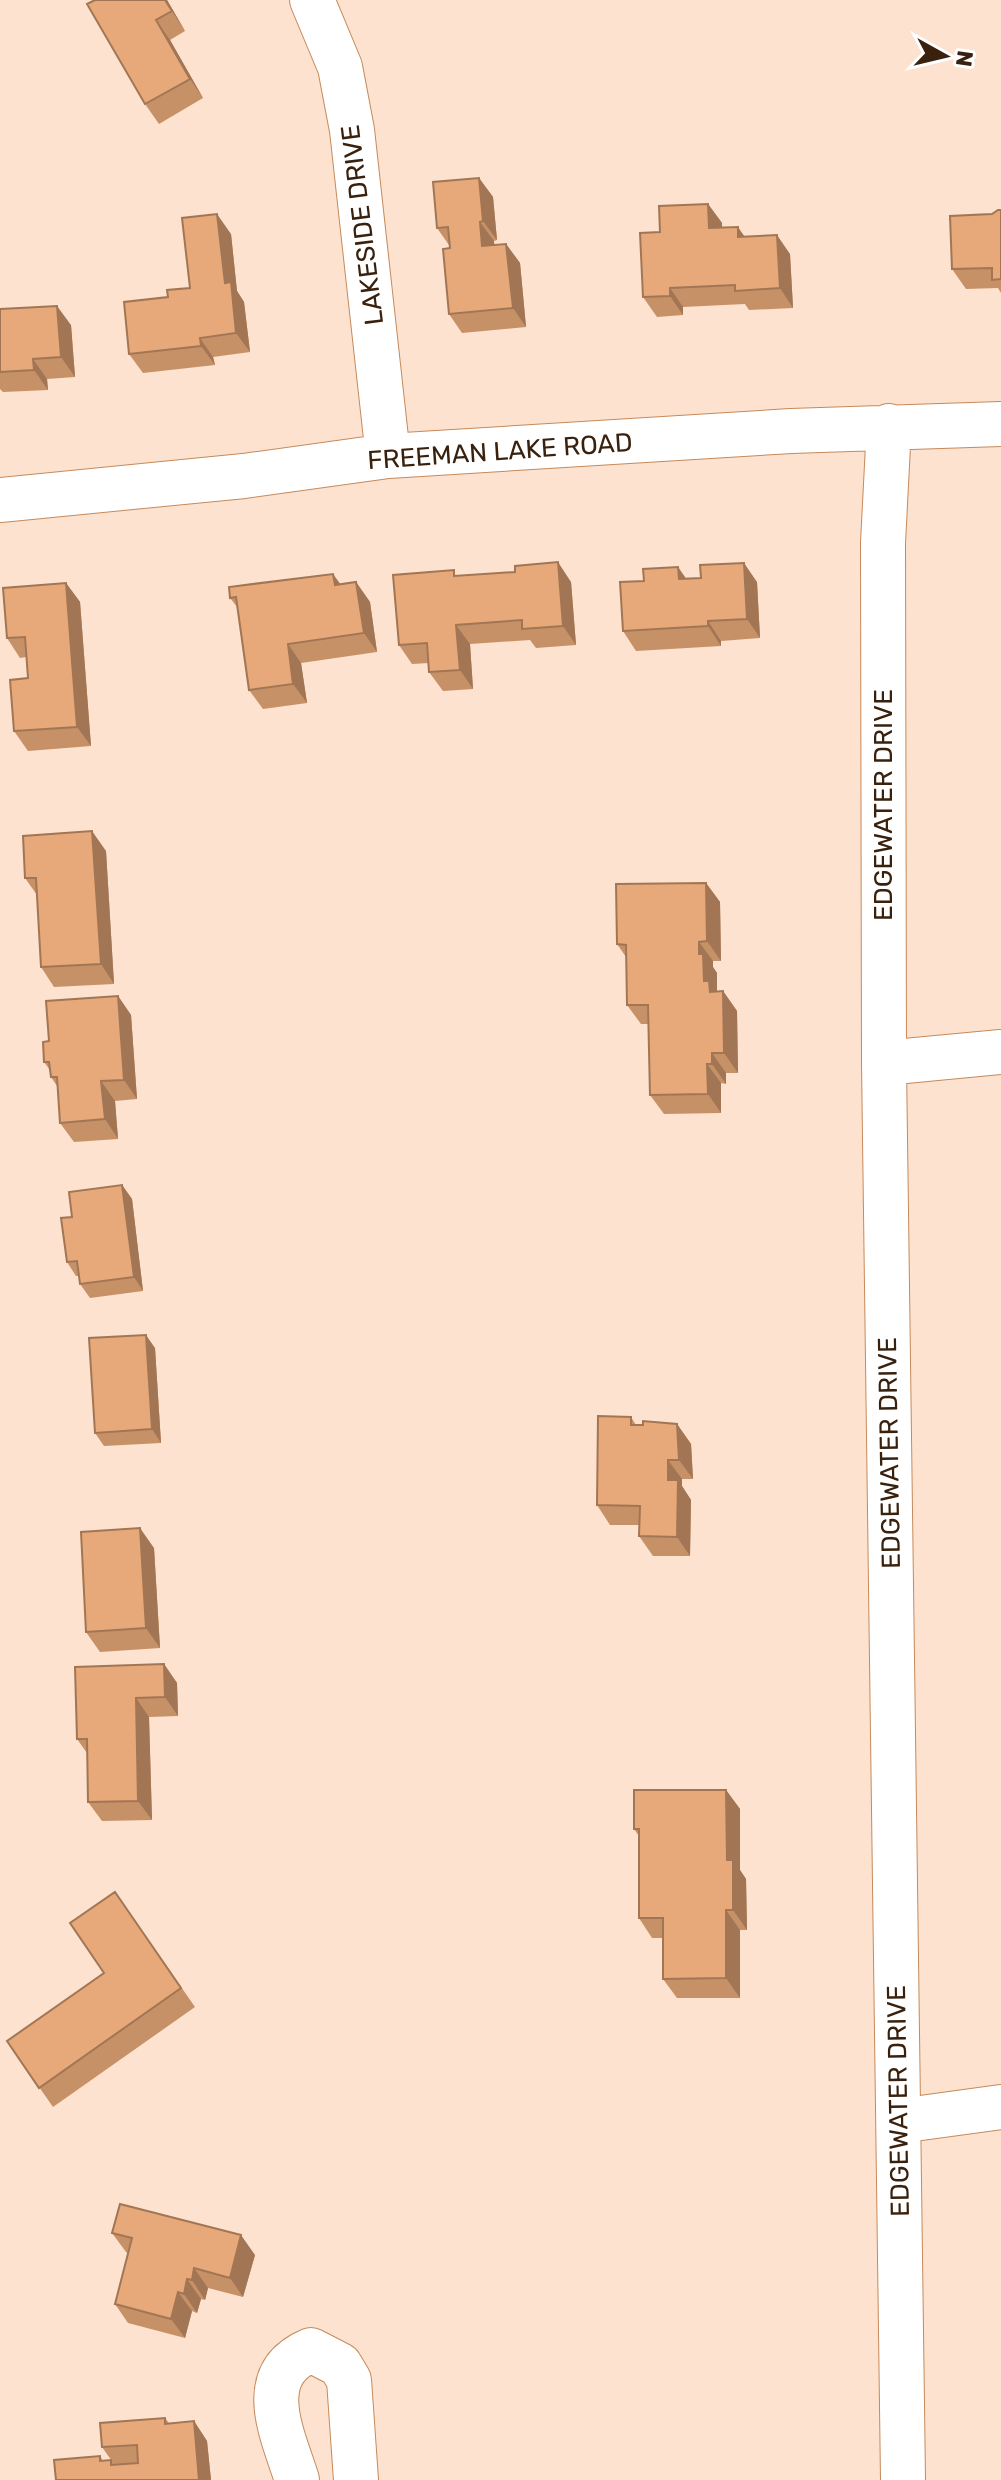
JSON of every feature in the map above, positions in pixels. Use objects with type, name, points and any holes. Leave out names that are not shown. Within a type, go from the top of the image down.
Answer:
[{"type":"street","name":"LAKESIDE DRIVE","points":[[312,0],[340,67],[352,130],[388,456]]},
{"type":"street","name":"FREEMAN LAKE ROAD","points":[[0,500],[244,476],[388,456],[889,426],[1001,424]]},
{"type":"street","name":"EDGEWATER DRIVE","points":[[889,426],[883,543],[884,1063],[903,2480]]},
{"type":"street","points":[[884,1063],[1001,1052]]},
{"type":"street","points":[[899,2121],[1001,2107]]},
{"type":"street","points":[[297,2480],[276,2416],[277,2382],[298,2356],[311,2350],[340,2365],[349,2380],[356,2480]]},
{"type":"building","points":[[95,0],[165,0],[172,11],[156,20],[190,79],[145,104],[87,4]]},
{"type":"building","points":[[479,178],[482,246],[506,244],[513,308],[449,314],[443,249],[450,248],[448,227],[437,228],[433,182]]},
{"type":"building","points":[[708,204],[709,228],[738,227],[738,237],[777,235],[780,288],[735,291],[735,285],[670,288],[670,296],[643,297],[640,233],[660,232],[659,206]]},
{"type":"building","points":[[1001,210],[1001,279],[992,280],[992,268],[952,269],[950,216],[992,214]]},
{"type":"building","points":[[217,214],[225,283],[231,282],[236,333],[200,338],[201,346],[129,354],[124,302],[168,297],[167,290],[190,288],[182,218]]},
{"type":"building","points":[[57,306],[61,357],[33,359],[34,370],[0,372],[0,309]]},
{"type":"building","points":[[558,562],[563,626],[522,629],[522,620],[456,625],[460,670],[429,672],[427,643],[399,645],[393,575],[454,570],[454,576],[515,572],[515,566]]},
{"type":"building","points":[[744,563],[747,619],[708,621],[708,626],[623,631],[620,582],[644,581],[643,569],[678,567],[679,579],[701,578],[700,565]]},
{"type":"building","points":[[333,574],[335,585],[356,582],[364,633],[288,644],[293,684],[249,690],[236,597],[230,598],[229,587]]},
{"type":"building","points":[[66,583],[77,727],[14,731],[10,680],[28,678],[25,637],[7,638],[3,588]]},
{"type":"building","points":[[92,831],[101,964],[41,967],[36,878],[25,878],[23,836]]},
{"type":"building","points":[[706,883],[707,941],[699,942],[699,954],[703,954],[704,981],[709,981],[710,992],[723,991],[724,1053],[712,1053],[712,1064],[707,1064],[708,1094],[650,1095],[648,1005],[627,1005],[626,945],[617,944],[616,884]]},
{"type":"building","points":[[118,996],[124,1080],[101,1081],[105,1119],[60,1123],[57,1077],[51,1077],[49,1062],[44,1062],[43,1042],[49,1041],[46,1001]]},
{"type":"building","points":[[122,1185],[134,1277],[80,1284],[77,1261],[67,1262],[61,1218],[72,1217],[69,1192]]},
{"type":"building","points":[[146,1335],[152,1429],[95,1433],[89,1338]]},
{"type":"building","points":[[598,1416],[631,1417],[631,1425],[643,1425],[643,1421],[677,1424],[679,1460],[668,1460],[668,1480],[678,1480],[677,1537],[639,1536],[640,1506],[597,1505]]},
{"type":"building","points":[[140,1528],[146,1628],[86,1632],[81,1532]]},
{"type":"building","points":[[164,1664],[165,1697],[136,1698],[138,1801],[88,1802],[87,1739],[77,1739],[75,1667]]},
{"type":"building","points":[[634,1790],[726,1790],[727,1860],[733,1860],[733,1910],[726,1910],[726,1978],[663,1979],[663,1918],[639,1918],[639,1829],[634,1829]]},
{"type":"building","points":[[115,1892],[181,1988],[39,2088],[7,2041],[104,1973],[70,1923]]},
{"type":"building","points":[[120,2204],[241,2235],[230,2278],[194,2268],[192,2280],[187,2279],[184,2294],[178,2292],[171,2319],[115,2304],[132,2238],[112,2233]]},
{"type":"building","points":[[165,2418],[165,2424],[194,2421],[199,2480],[56,2480],[54,2460],[100,2456],[100,2461],[111,2460],[111,2465],[138,2463],[137,2445],[102,2447],[100,2423]]}]
